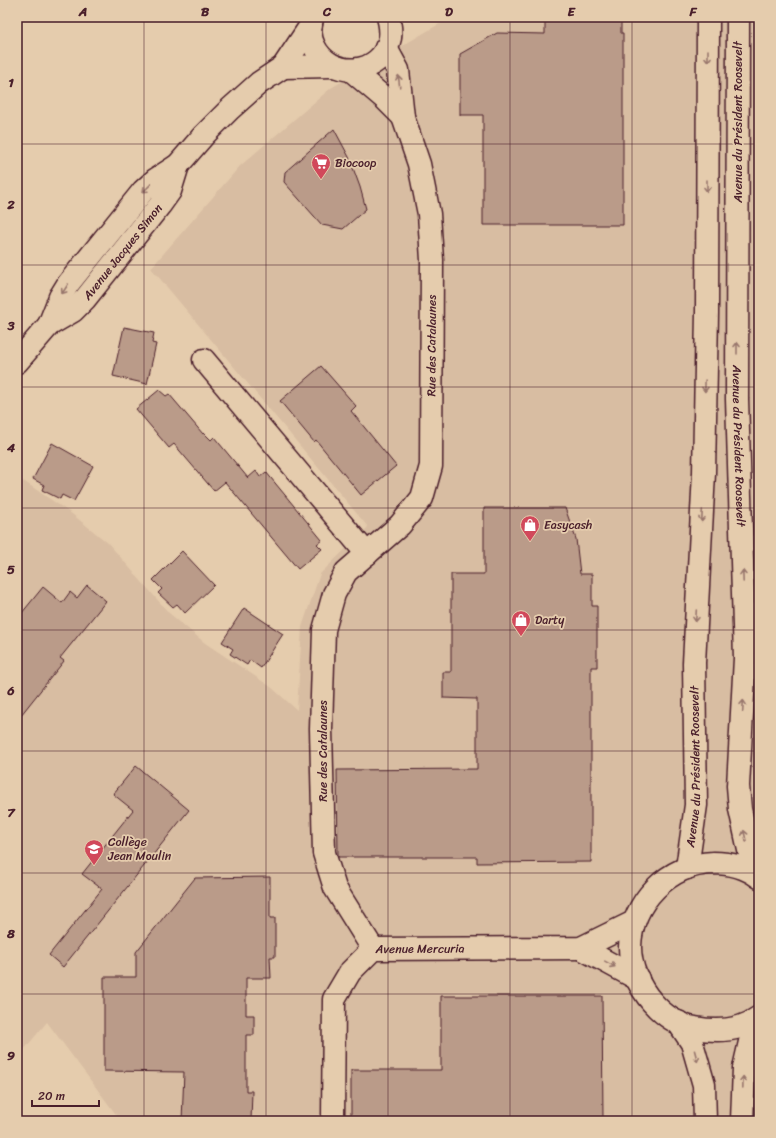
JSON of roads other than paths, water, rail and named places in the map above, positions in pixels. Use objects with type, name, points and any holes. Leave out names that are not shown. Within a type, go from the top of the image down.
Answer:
[{"type":"street","name":"Avenue du Président Roosevelt","points":[[687,868],[696,805],[694,663],[704,465],[707,313],[708,17]]},
{"type":"street","name":"Avenue du Président Roosevelt","points":[[738,17],[737,398],[745,658],[738,786],[740,808],[757,875]]},
{"type":"street","name":"Avenue Jacques Simon","points":[[17,362],[50,325],[60,297],[68,284],[143,191],[155,180],[178,166],[204,135],[230,109],[260,83],[282,67],[312,21]]},
{"type":"street","name":"Rue des Catalaunes","points":[[312,21],[312,42],[317,52],[324,60],[342,68],[384,98],[404,117]]},
{"type":"street","points":[[282,67],[362,69],[372,64],[380,57],[392,28]]},
{"type":"street","name":"Rue des Catalaunes","points":[[373,949],[335,888],[324,853],[321,729],[324,630],[334,594],[346,572],[400,525],[422,498],[431,466],[431,239],[429,214],[419,164],[404,117],[392,28]]},
{"type":"street","points":[[204,360],[367,554]]},
{"type":"street","points":[[757,875],[739,867],[722,863],[704,864],[687,868],[664,880],[646,898],[634,922],[630,947],[634,970],[643,992],[658,1009],[678,1022],[693,1028],[719,1030],[740,1027],[757,1018]]},
{"type":"street","name":"Avenue Mercuria","points":[[333,1121],[334,999],[350,972],[373,949],[582,948],[634,922]]},
{"type":"street","name":"Avenue Mercuria","points":[[582,948],[638,979]]},
{"type":"street","points":[[742,1121],[744,1068],[757,1018]]},
{"type":"street","points":[[678,1022],[692,1043],[704,1085],[706,1121]]},
{"type":"place","name":"Biocoop","points":[[321,180]]},
{"type":"place","name":"Easycash","points":[[530,542]]},
{"type":"place","name":"Darty","points":[[521,637]]},
{"type":"place","name":"Collège Jean Moulin","points":[[94,866]]}]
